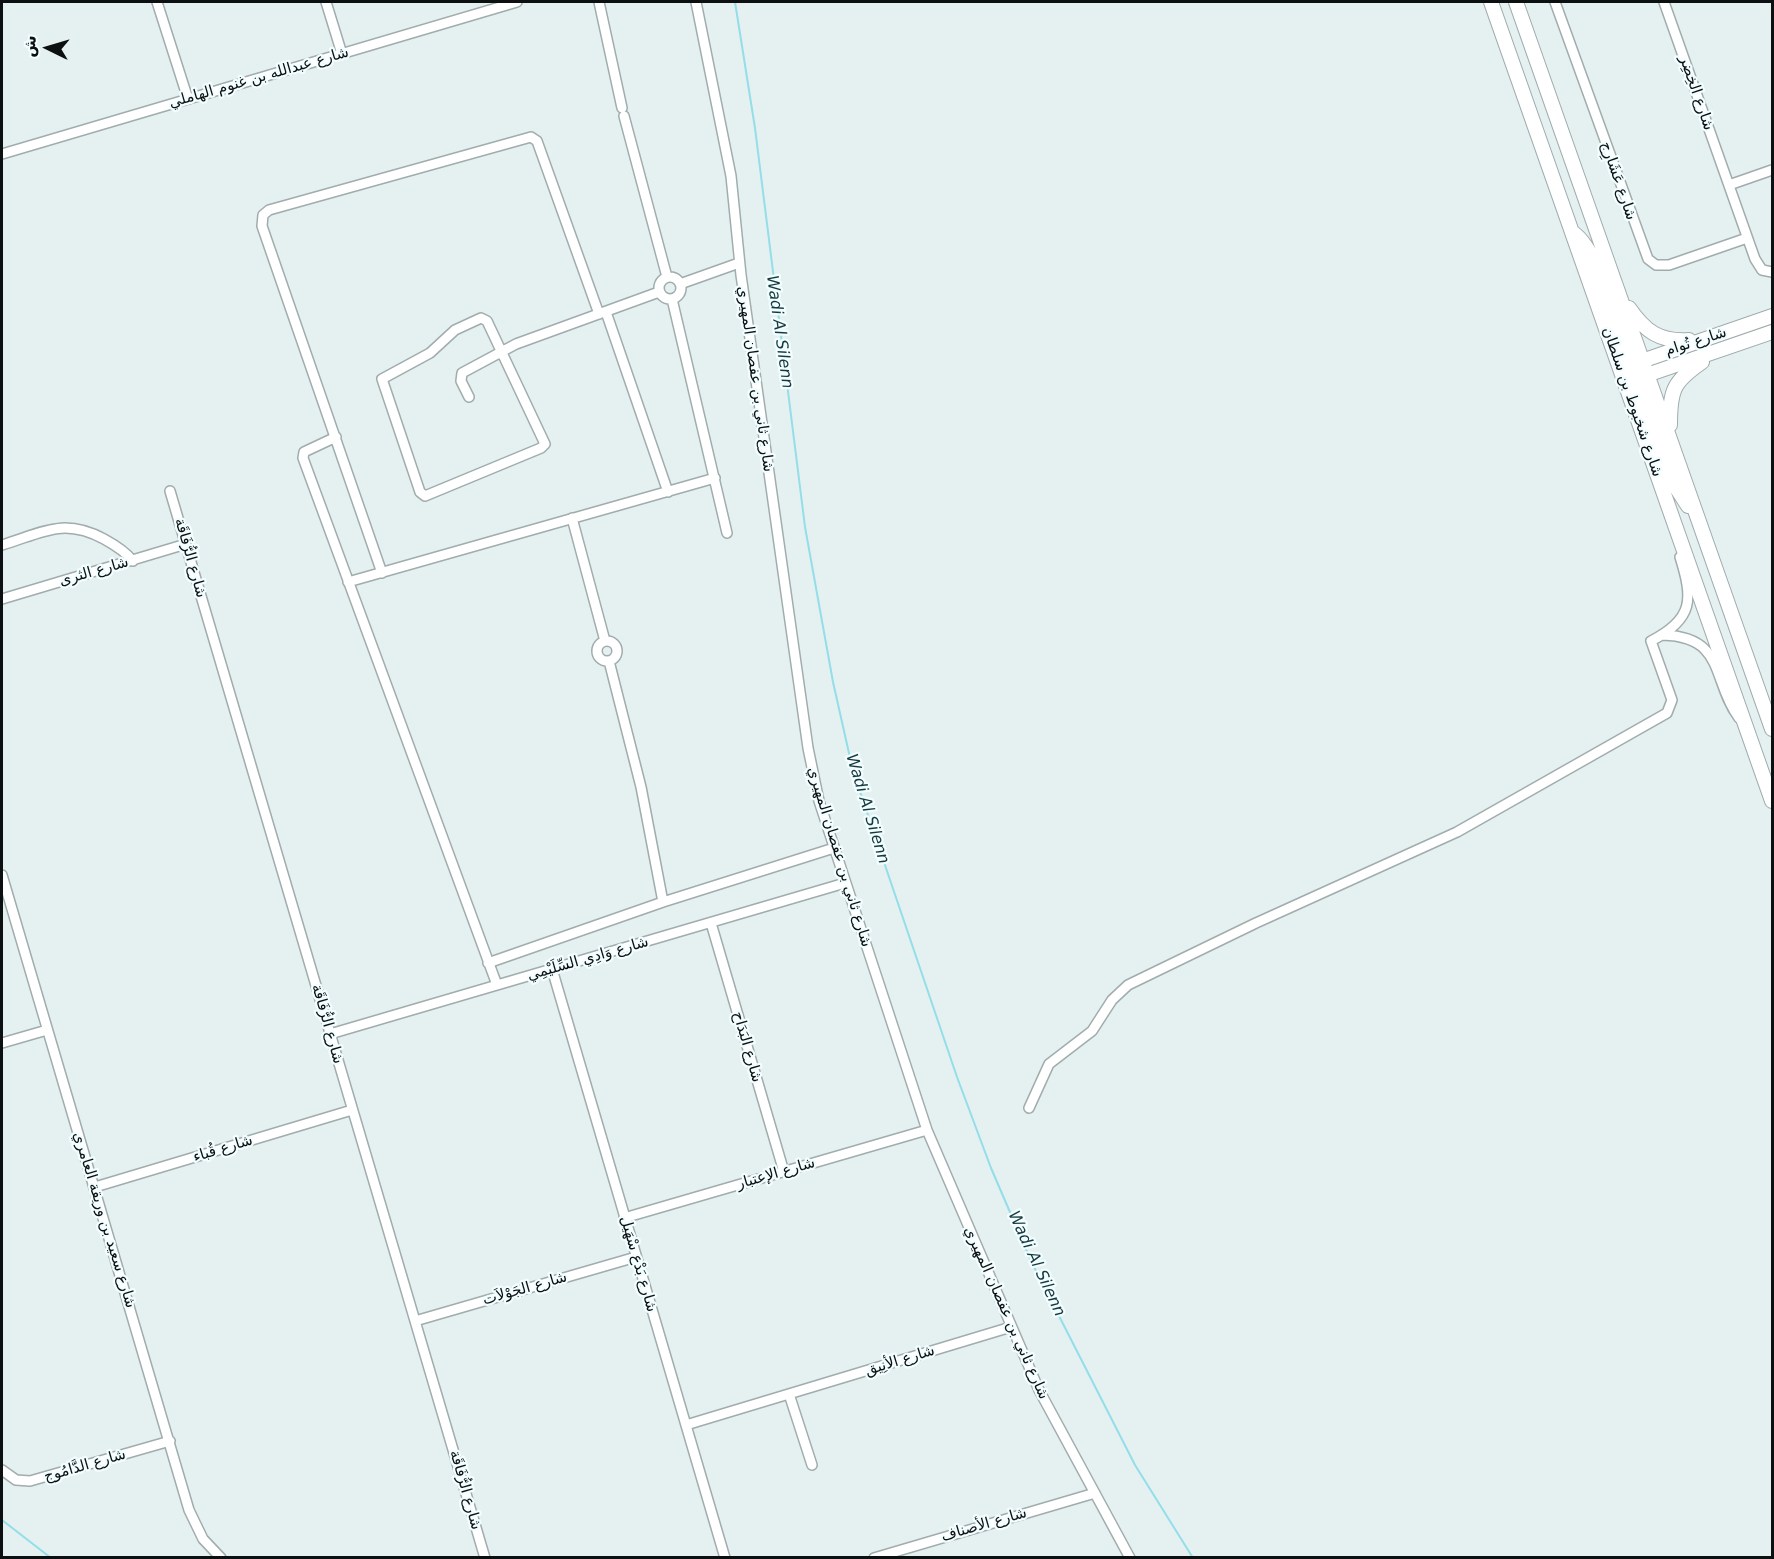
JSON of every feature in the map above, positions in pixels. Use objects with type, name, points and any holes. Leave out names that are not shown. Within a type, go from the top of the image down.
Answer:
[{"type":"main road","name":"شارع شخبوط بن سلطان","points":[[1491,2],[1572,232],[1637,379],[1673,518],[1773,801]]},
{"type":"main road","name":"شارع شخبوط بن سلطان","points":[[1516,2],[1618,291],[1631,364],[1670,437],[1773,729]]},
{"type":"main road","points":[[1618,291],[1641,326],[1656,337],[1685,341],[1720,335]]},
{"type":"main road","name":"شارع تُوام","points":[[1631,364],[1773,316]]},
{"type":"main road","name":"شارع تُوام","points":[[1637,379],[1773,332]]},
{"type":"main road","points":[[1679,365],[1673,362],[1675,354],[1712,341],[1720,335]]},
{"type":"main road","points":[[1670,437],[1670,405],[1674,386],[1689,371],[1716,352]]},
{"type":"main road","points":[[1637,379],[1677,489],[1696,513]]},
{"type":"street","points":[[157,2],[188,99]]},
{"type":"street","points":[[326,2],[342,54]]},
{"type":"street","name":"شارع عبدالله بن غنوم الهاملي","points":[[2,154],[517,2]]},
{"type":"street","points":[[599,2],[623,112],[667,277]]},
{"type":"street","name":"شارع ثاني بن عفصان المهيري","points":[[696,2],[731,176],[739,263],[808,748],[819,801],[927,1130],[1044,1399],[1130,1557]]},
{"type":"street","name":"شارع عَشَارِج","points":[[1555,2],[1648,259],[1656,265],[1669,265],[1747,238]]},
{"type":"street","name":"شارع الخِضِر","points":[[1664,2],[1757,265],[1773,272]]},
{"type":"street","points":[[382,573],[262,226],[263,215],[269,210],[533,138],[537,141],[603,313],[668,492]]},
{"type":"street","points":[[1729,185],[1773,170]]},
{"type":"street","points":[[680,284],[739,263]]},
{"type":"street","points":[[667,277],[676,279],[680,284],[680,292],[672,299],[664,298],[659,292],[659,284],[667,277]]},
{"type":"street","points":[[469,398],[461,381],[462,373],[501,351],[659,292]]},
{"type":"street","points":[[672,299],[727,533]]},
{"type":"street","points":[[477,318],[487,321],[501,351],[544,437],[544,446],[425,496],[420,492],[381,379],[430,353],[450,333],[477,318]]},
{"type":"street","points":[[336,436],[308,448],[303,455],[497,986]]},
{"type":"street","points":[[348,582],[715,478]]},
{"type":"street","name":"شارع الرُّفَاقَة","points":[[170,490],[485,1557]]},
{"type":"street","points":[[572,518],[605,641],[612,642],[617,651],[615,657],[609,661],[641,787],[663,902]]},
{"type":"street","points":[[1029,1108],[1049,1064],[1092,1031],[1112,1000],[1128,985],[1256,923],[1457,832],[1667,713],[1672,700],[1651,641],[1664,635],[1681,619],[1690,596],[1674,538],[1673,518]]},
{"type":"street","points":[[2,545],[64,527],[77,527],[114,544],[133,561]]},
{"type":"street","name":"شارع الثرى","points":[[2,600],[186,544]]},
{"type":"street","points":[[1664,635],[1685,637],[1705,647],[1715,662],[1731,706],[1747,728]]},
{"type":"street","points":[[488,963],[663,902],[834,848]]},
{"type":"street","name":"شارع سعيد بن وريقة العامري","points":[[2,875],[195,1525],[202,1539],[221,1557]]},
{"type":"street","name":"شارع وَادِي السِّلَيْمِي","points":[[330,1034],[845,883]]},
{"type":"street","name":"شارع البَدَاح","points":[[711,923],[784,1172]]},
{"type":"street","name":"شارع بَدْع سْهَيل","points":[[552,969],[686,1425],[722,1557]]},
{"type":"street","points":[[2,1043],[47,1030]]},
{"type":"street","name":"شارع قُباء","points":[[95,1187],[352,1110]]},
{"type":"street","name":"شارع الإعتبار","points":[[624,1218],[927,1130]]},
{"type":"street","name":"شارع الجَوْلاَت","points":[[415,1321],[636,1257]]},
{"type":"street","name":"شارع الأنِيق","points":[[686,1425],[1011,1327]]},
{"type":"street","points":[[789,1394],[812,1465]]},
{"type":"street","name":"شارع الدَّامُوج","points":[[2,1470],[16,1480],[30,1481],[170,1441]]},
{"type":"street","name":"شارع الأصناف","points":[[874,1557],[1095,1493]]},
{"type":"waterway","name":"Wadi Al Silenn","points":[[735,2],[755,128],[805,527],[833,682],[853,771],[957,1077],[991,1168],[1031,1261],[1135,1465],[1193,1558]]},
{"type":"waterway","points":[[2,1520],[51,1558]]}]
